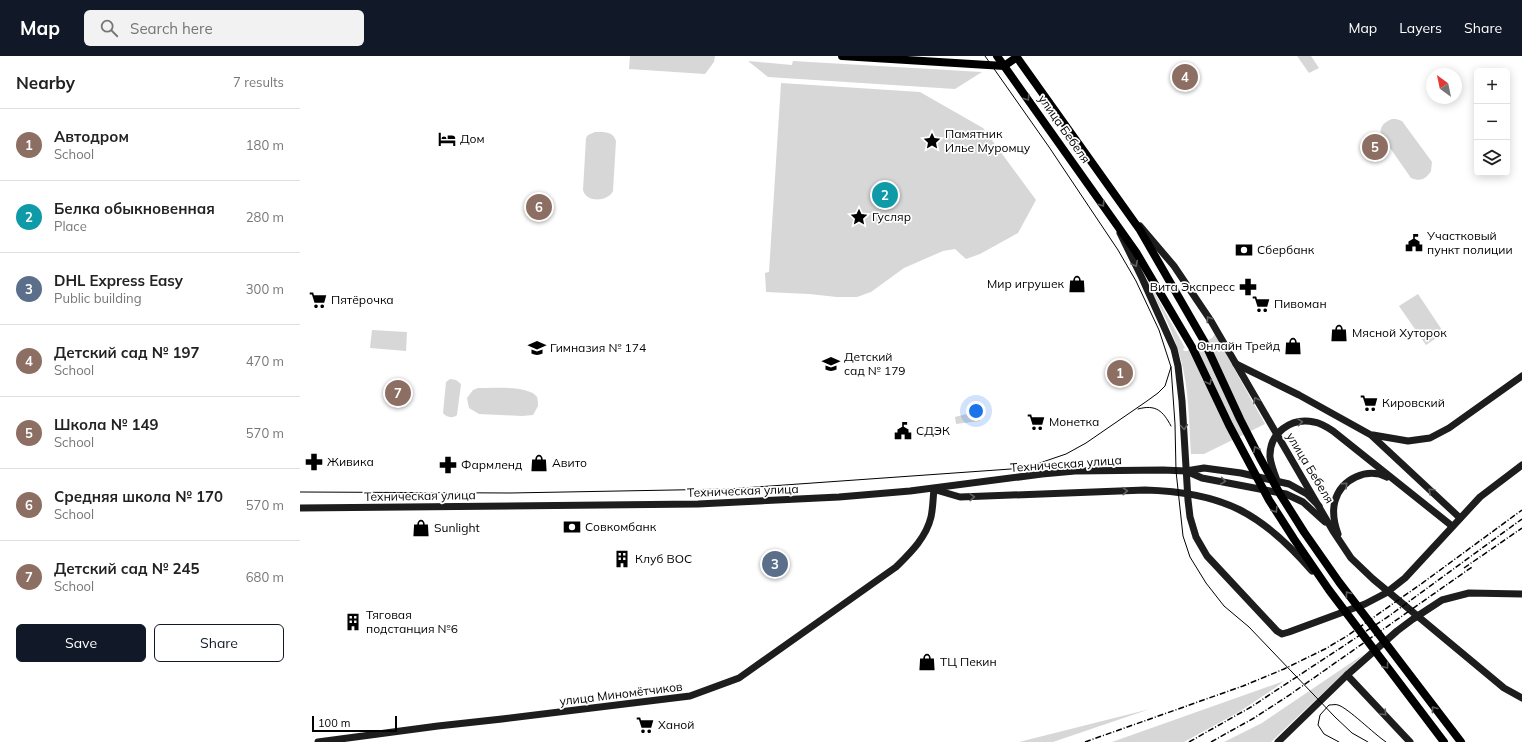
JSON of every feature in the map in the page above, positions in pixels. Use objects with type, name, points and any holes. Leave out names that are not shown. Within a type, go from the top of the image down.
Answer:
[{"type":"main road","points":[[842,56],[1004,66],[1016,57]]},
{"type":"main road","name":"улица Бебеля","points":[[997,56],[1152,276],[1192,346],[1229,425],[1259,482],[1294,539],[1329,590],[1444,742]]},
{"type":"main road","name":"улица Бебеля","points":[[1016,57],[1140,230],[1204,341],[1247,432],[1291,511],[1339,582],[1460,741]]},
{"type":"main road","name":"улица Бебеля","points":[[1124,207],[1174,266],[1211,321],[1333,531],[1351,558],[1373,579],[1427,625],[1504,688],[1522,698]]},
{"type":"main road","name":"улица Бебеля","points":[[1111,217],[1142,278],[1174,349],[1178,366],[1182,401],[1186,471],[1190,517],[1193,529],[1206,556],[1277,632],[1282,634],[1289,632],[1365,604],[1386,593],[1405,578],[1452,526]]},
{"type":"main road","points":[[1236,364],[1300,395],[1371,435],[1460,518]]},
{"type":"main road","points":[[1371,435],[1408,441],[1430,438],[1449,428],[1522,377]]},
{"type":"main road","points":[[1291,511],[1276,478],[1270,457],[1271,447],[1275,438],[1287,425],[1305,420],[1315,422],[1333,431],[1452,526],[1480,497],[1522,465]]},
{"type":"main road","name":"Техническая улица","points":[[300,508],[698,504],[839,497],[934,489],[1042,474],[1075,471],[1186,471],[1204,468],[1289,484],[1307,494],[1319,506]]},
{"type":"main road","name":"Техническая улица","points":[[1186,471],[1202,478],[1246,485],[1294,497],[1312,510],[1333,531]]},
{"type":"main road","points":[[1343,547],[1337,534],[1334,511],[1335,500],[1339,492],[1353,478],[1370,473],[1382,475],[1397,482]]},
{"type":"main road","points":[[934,489],[960,497],[1146,490],[1172,491],[1200,495],[1243,511],[1274,532],[1296,552],[1329,590]]},
{"type":"main road","name":"улица Миномётчиков","points":[[318,742],[690,696],[739,678],[896,567],[914,550],[931,517],[934,489]]},
{"type":"main road","points":[[1278,742],[1347,675],[1413,619],[1442,600],[1469,593],[1522,594]]},
{"type":"main road","points":[[1347,675],[1410,742]]},
{"type":"shaded area","points":[[630,56],[715,56],[714,62],[705,74],[629,69]]},
{"type":"shaded area","points":[[1297,56],[1311,56],[1319,68],[1309,73]]},
{"type":"shaded area","points":[[748,61],[792,65],[793,61],[982,72],[955,89],[768,77]]},
{"type":"shaded area","points":[[781,83],[920,92],[983,128],[1036,200],[1018,233],[980,254],[966,259],[955,249],[943,251],[904,268],[871,292],[857,297],[766,292],[765,273],[769,272]]},
{"type":"shaded area","points":[[1392,119],[1402,121],[1432,162],[1431,171],[1425,178],[1417,180],[1411,178],[1381,135],[1383,125]]},
{"type":"shaded area","points":[[595,132],[605,132],[613,135],[616,141],[613,191],[607,197],[597,200],[588,197],[583,190],[586,138],[588,135]]},
{"type":"shaded area","points":[[1147,279],[1185,348],[1183,349],[1184,351],[1187,351],[1212,338],[1215,334],[1265,424],[1204,454],[1191,454],[1188,400],[1181,360],[1171,330],[1146,280]]},
{"type":"shaded area","points":[[1418,294],[1444,333],[1426,345],[1399,306]]},
{"type":"shaded area","points":[[372,330],[407,332],[406,351],[370,348]]},
{"type":"shaded area","points":[[450,379],[456,380],[461,384],[457,415],[451,417],[446,416],[443,413],[446,382]]},
{"type":"shaded area","points":[[478,388],[510,388],[527,391],[533,393],[537,397],[538,406],[533,415],[522,416],[479,414],[469,408],[467,398],[473,390]]},
{"type":"shaded area","points":[[978,411],[980,421],[956,424],[955,417]]},
{"type":"shaded area","points":[[1364,654],[1271,742],[1224,742],[1262,723]]},
{"type":"shaded area","points":[[1284,681],[1239,712],[1184,742],[1112,742]]},
{"type":"shaded area","points":[[1150,709],[1053,742],[1019,742]]},
{"type":"tram line","points":[[985,56],[1049,147],[1118,250],[1136,281],[1159,330],[1171,367],[1175,424],[1176,471],[1183,536],[1190,557],[1206,583],[1224,606],[1249,627],[1335,717],[1352,733],[1368,742]]},
{"type":"tram line","points":[[300,492],[510,493],[728,489],[1025,468],[1066,454],[1086,443],[1147,401],[1165,386],[1171,367]]},
{"type":"tram line","points":[[1138,409],[1150,407],[1158,410],[1165,416],[1171,426]]},
{"type":"tram line","points":[[1339,742],[1324,734],[1318,725],[1320,715],[1329,705],[1337,705],[1342,707],[1386,742]]},
{"type":"railway","points":[[1085,742],[1243,686],[1284,669],[1325,649],[1347,636],[1421,584],[1522,510]]},
{"type":"railway","points":[[1189,742],[1251,707],[1389,616],[1522,519]]},
{"type":"railway","points":[[1464,568],[1522,528]]},
{"type":"railway","points":[[1211,742],[1254,718],[1288,696],[1472,567]]},
{"type":"place","name":"Детский сад № 197","points":[[1185,77]]},
{"type":"place","name":"Дом","points":[[447,139]]},
{"type":"place","name":"Памятник Илье Муромцу","points":[[932,141]]},
{"type":"place","name":"Школа № 149","points":[[1375,147]]},
{"type":"place","name":"Белка обыкновенная","points":[[885,195]]},
{"type":"place","name":"Средняя школа № 170","points":[[539,207]]},
{"type":"place","name":"Гусляр","points":[[859,217]]},
{"type":"place","name":"Участковый пункт полиции","points":[[1414,243]]},
{"type":"place","name":"Сбербанк","points":[[1244,250]]},
{"type":"place","name":"Мир игрушек","points":[[1077,284]]},
{"type":"place","name":"Вита Экспресс","points":[[1248,287]]},
{"type":"place","name":"Пятёрочка","points":[[318,300]]},
{"type":"place","name":"Пивоман","points":[[1261,304]]},
{"type":"place","name":"Мясной Хуторок","points":[[1339,333]]},
{"type":"place","name":"Онлайн Трейд","points":[[1293,346]]},
{"type":"place","name":"Гимназия № 174","points":[[537,348]]},
{"type":"place","name":"Детский сад № 179","points":[[831,364]]},
{"type":"place","name":"Автодром","points":[[1120,373]]},
{"type":"place","name":"Детский сад № 245","points":[[398,393]]},
{"type":"place","name":"Кировский","points":[[1369,403]]},
{"type":"place","name":"Монетка","points":[[1036,422]]},
{"type":"place","name":"СДЭК","points":[[903,431]]},
{"type":"place","name":"Живика","points":[[314,462]]},
{"type":"place","name":"Авито","points":[[539,463]]},
{"type":"place","name":"Фармленд","points":[[448,465]]},
{"type":"place","name":"Совкомбанк","points":[[572,527]]},
{"type":"place","name":"Sunlight","points":[[421,528]]},
{"type":"place","name":"Клуб ВОС","points":[[622,559]]},
{"type":"place","name":"DHL Express Easy","points":[[775,564]]},
{"type":"place","name":"Тяговая подстанция №6","points":[[353,622]]},
{"type":"place","name":"ТЦ Пекин","points":[[927,662]]},
{"type":"place","name":"Ханой","points":[[645,725]]}]
